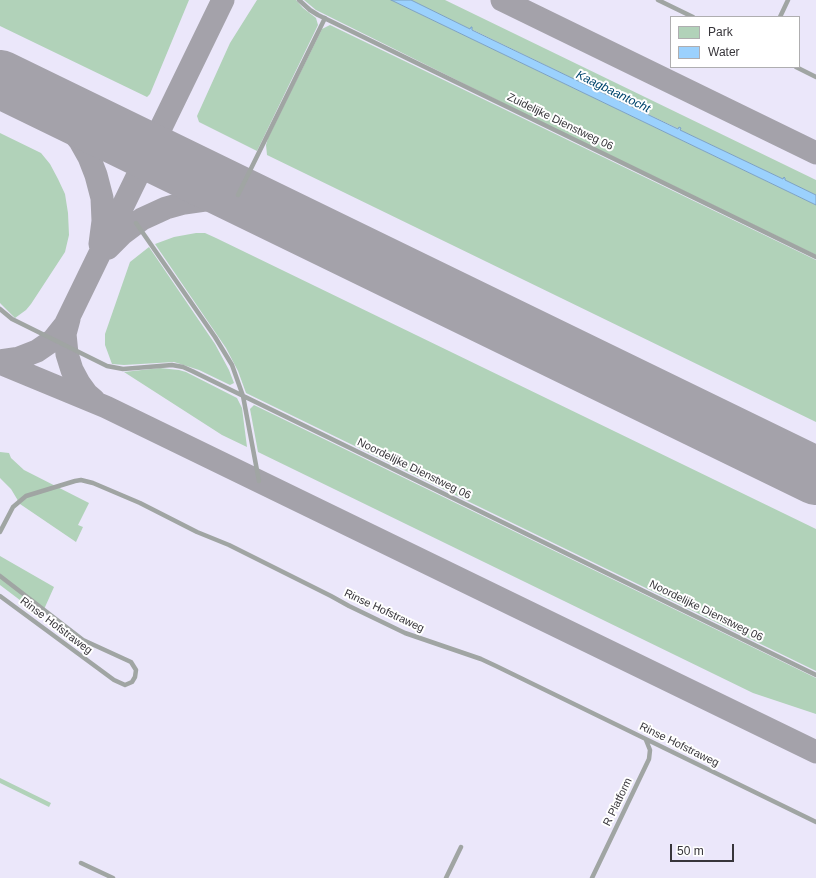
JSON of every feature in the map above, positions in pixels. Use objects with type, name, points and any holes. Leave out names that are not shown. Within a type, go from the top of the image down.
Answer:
[{"type":"lane","name":"Zuidelijke Dienstweg 06","points":[[299,0],[310,10],[325,18],[816,257]]},
{"type":"lane","points":[[658,0],[691,16]]},
{"type":"lane","points":[[780,16],[788,0]]},
{"type":"lane","points":[[238,195],[325,18]]},
{"type":"lane","points":[[798,68],[816,77]]},
{"type":"lane","points":[[136,223],[224,351],[236,376],[243,396],[259,481]]},
{"type":"lane","name":"Noordelijke Dienstweg 06","points":[[0,309],[12,319],[107,366],[123,369],[164,365],[180,366],[192,371],[816,675]]},
{"type":"lane","name":"Rinse Hofstraweg","points":[[0,532],[13,507],[26,496],[75,481],[88,481],[135,501],[197,532],[229,545],[405,633],[481,659],[816,822]]},
{"type":"lane","name":"Rinse Hofstraweg","points":[[0,576],[83,640],[130,660],[136,668],[135,678],[132,682],[125,685],[114,680],[0,596]]},
{"type":"lane","name":"R Platform","points":[[592,878],[649,759],[649,746],[640,736]]},
{"type":"lane","points":[[446,878],[461,847]]},
{"type":"lane","points":[[81,863],[113,878]]},
{"type":"shaded area","points":[[0,0],[816,0],[816,878],[0,878]]},
{"type":"green space","points":[[0,0],[189,0],[150,94],[147,97],[0,26]]},
{"type":"green space","points":[[257,0],[296,0],[303,8],[316,18],[318,25],[257,151],[199,122],[197,116],[230,43]]},
{"type":"green space","points":[[304,0],[391,0],[816,205],[816,255],[521,112],[316,10]]},
{"type":"green space","points":[[411,0],[445,0],[816,180],[816,195],[784,180],[784,178],[783,179],[680,130],[681,128],[679,127],[679,129],[576,80],[576,78],[574,79],[471,29],[471,27],[470,29]]},
{"type":"green space","points":[[330,25],[816,260],[816,422],[267,155],[266,145],[268,138],[322,29]]},
{"type":"green space","points":[[0,133],[41,153],[50,164],[65,194],[68,213],[69,235],[65,252],[31,304],[26,310],[15,318],[0,303]]},
{"type":"green space","points":[[205,233],[216,238],[816,529],[816,671],[246,393],[238,371],[226,348],[155,244],[174,237]]},
{"type":"green space","points":[[149,247],[215,344],[234,383],[230,385],[199,370],[174,362],[124,365],[112,364],[105,345],[105,334],[130,262]]},
{"type":"green space","points":[[160,368],[186,372],[237,398],[242,408],[247,447],[222,435],[124,372]]},
{"type":"green space","points":[[254,405],[816,678],[816,714],[753,693],[258,452],[250,409]]},
{"type":"green space","points":[[0,452],[9,453],[11,458],[24,470],[89,503],[78,525],[83,527],[76,542],[20,504],[11,489],[0,478]]},
{"type":"green space","points":[[0,556],[54,587],[41,616],[0,585]]},
{"type":"green space","points":[[0,778],[51,803],[49,807],[0,783]]},
{"type":"water","points":[[391,0],[411,0],[470,29],[472,27],[472,30],[574,79],[575,77],[577,78],[576,80],[678,129],[679,127],[681,128],[680,130],[783,179],[784,177],[785,180],[816,195],[816,205]]},
{"type":"taxiway","points":[[0,361],[19,358],[37,351],[53,340],[65,325],[223,0]]},
{"type":"taxiway","points":[[502,0],[816,153]]},
{"type":"taxiway","points":[[30,94],[49,106],[63,120],[80,141],[89,157],[96,175],[102,198],[103,221],[100,244]]},
{"type":"taxiway","points":[[108,248],[122,234],[142,219],[166,208],[184,203],[205,200],[229,200],[268,209]]},
{"type":"taxiway","points":[[69,319],[65,334],[67,354],[72,370],[79,383],[87,394],[94,400]]},
{"type":"taxiway","points":[[0,363],[106,407],[816,752]]},
{"type":"runway","points":[[0,79],[816,476]]},
{"type":"water label","name":"Kaagbaantocht","points":[[613,92]]}]
